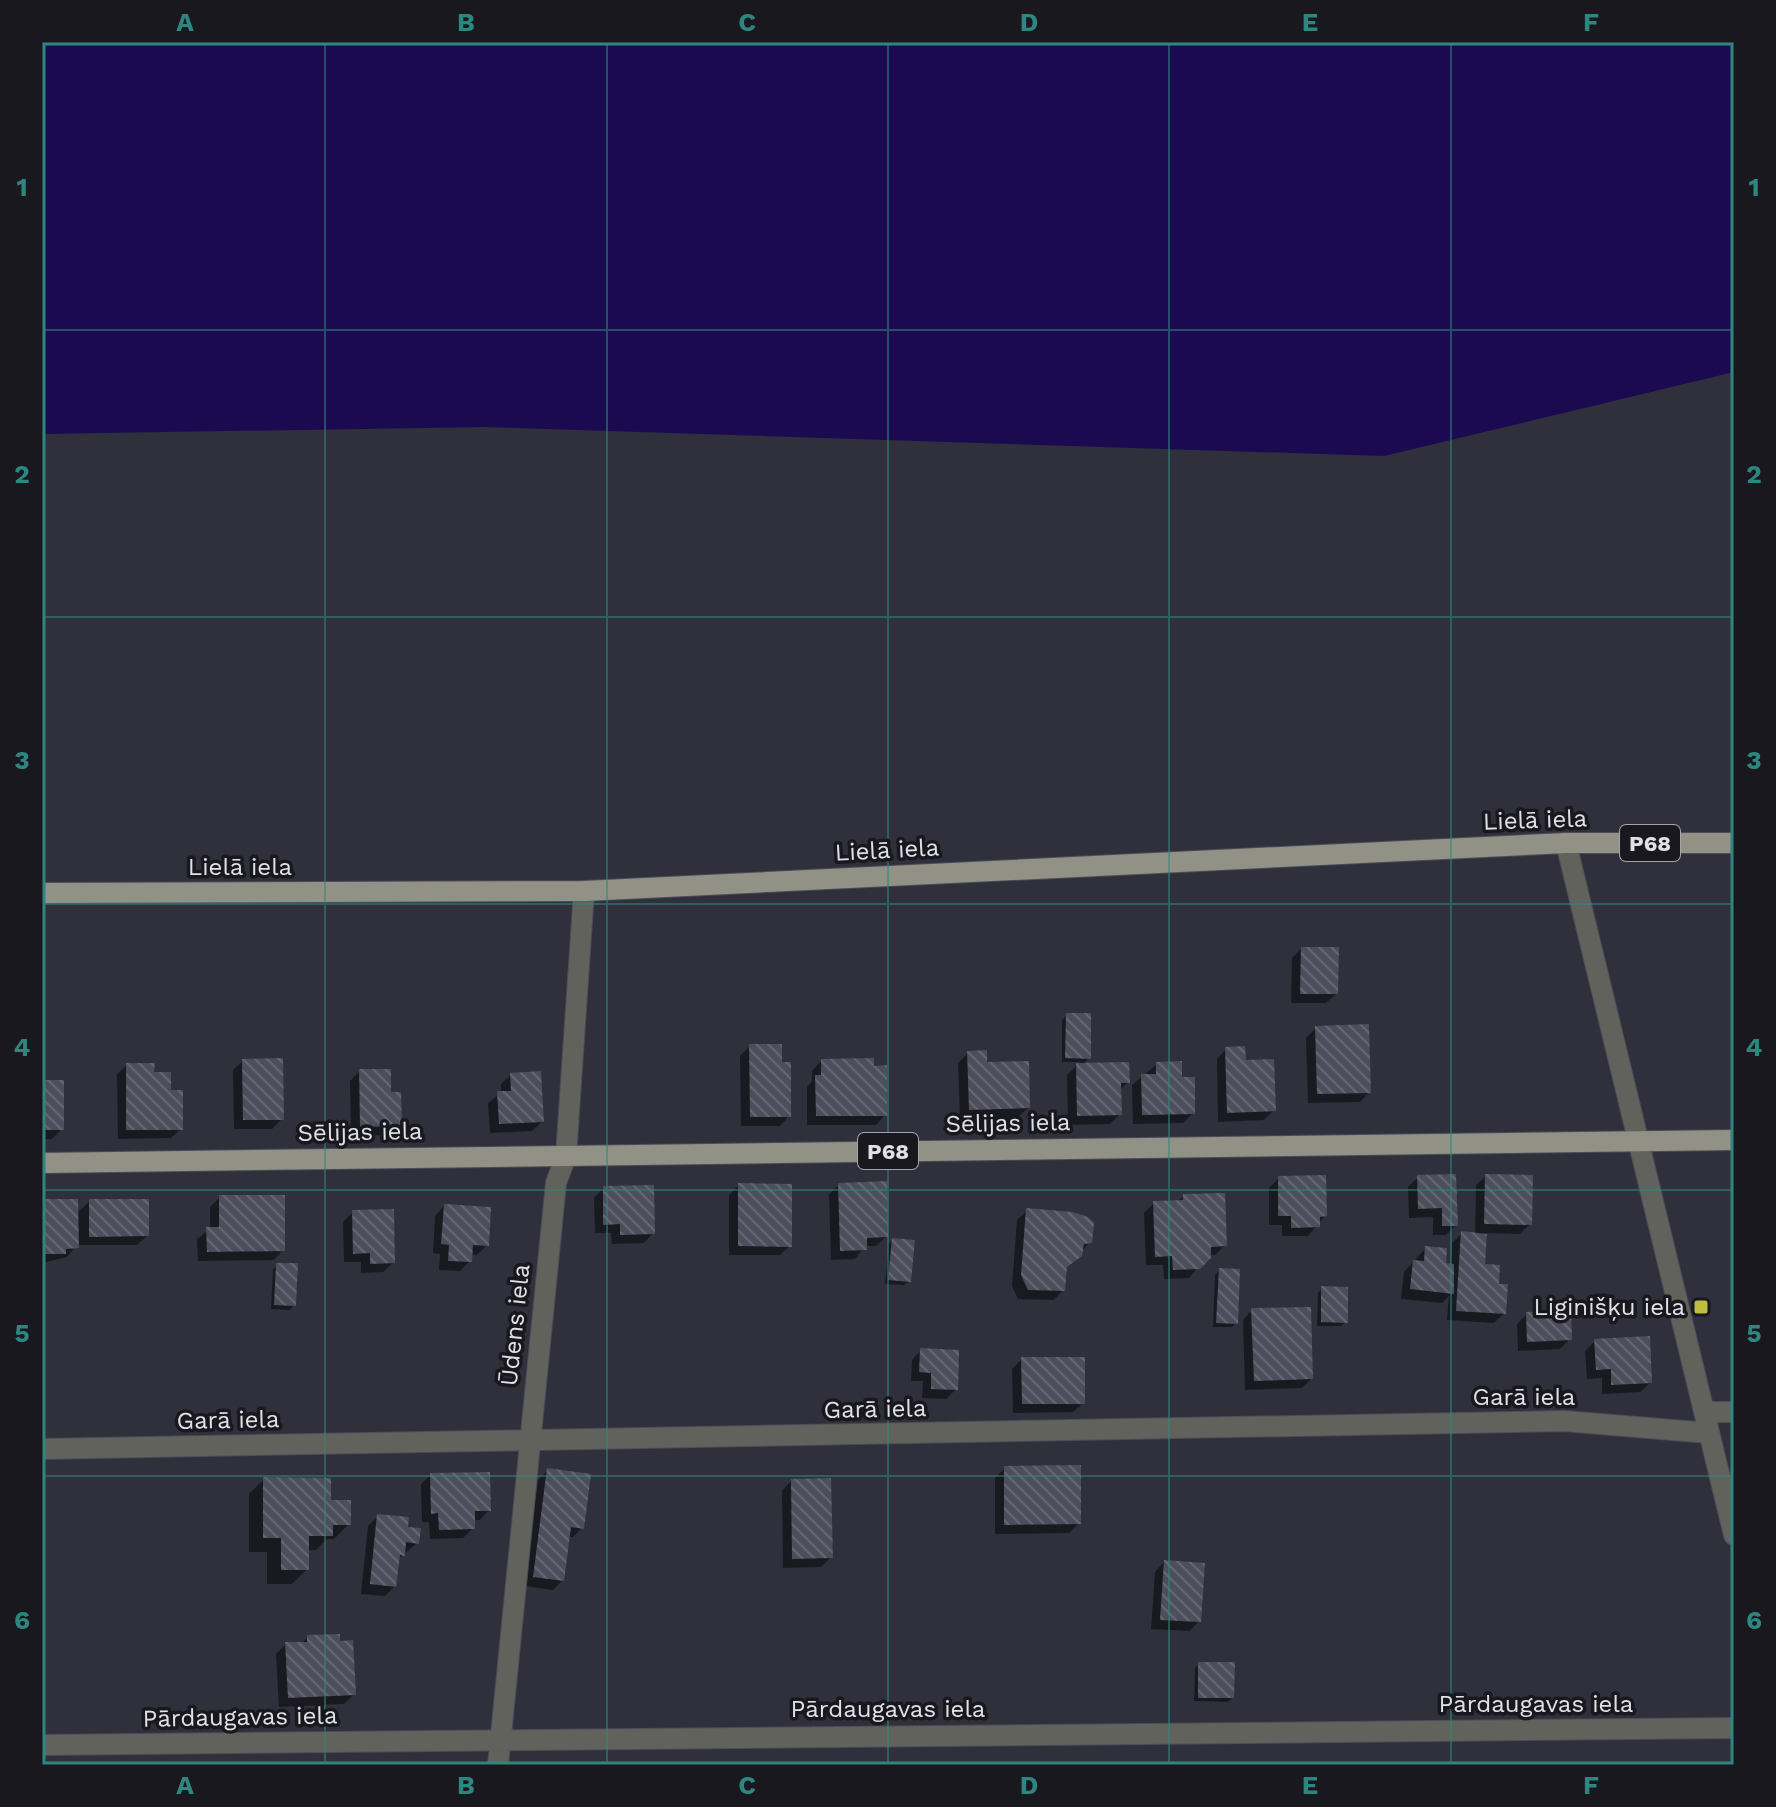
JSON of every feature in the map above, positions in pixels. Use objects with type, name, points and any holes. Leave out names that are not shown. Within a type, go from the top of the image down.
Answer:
[{"type":"main road","name":"Lielā iela","points":[[42,893],[584,891],[1566,843],[1734,843]]},
{"type":"main road","name":"Sēlijas iela","points":[[42,1163],[1734,1140]]},
{"type":"street","points":[[1566,843],[1734,1535]]},
{"type":"street","name":"Ūdens iela","points":[[498,1765],[556,1183],[566,1156],[584,891]]},
{"type":"street","points":[[1704,1412],[1734,1412]]},
{"type":"street","name":"Garā iela","points":[[42,1449],[1564,1421],[1709,1433]]},
{"type":"street","name":"Pārdaugavas iela","points":[[42,1745],[1734,1728]]},
{"type":"shaded area","points":[[42,42],[1734,42],[1734,372],[1384,456],[485,427],[42,434]]},
{"type":"building","points":[[1301,947],[1339,947],[1338,994],[1300,994]]},
{"type":"building","points":[[1066,1013],[1091,1013],[1091,1059],[1065,1058]]},
{"type":"building","points":[[1369,1024],[1371,1093],[1317,1094],[1315,1026]]},
{"type":"building","points":[[749,1044],[782,1044],[782,1062],[791,1062],[791,1117],[750,1117]]},
{"type":"building","points":[[1245,1046],[1246,1060],[1274,1059],[1276,1111],[1227,1113],[1225,1047]]},
{"type":"building","points":[[987,1050],[987,1062],[1029,1061],[1030,1108],[969,1110],[967,1051]]},
{"type":"building","points":[[283,1058],[284,1120],[243,1120],[242,1059]]},
{"type":"building","points":[[874,1058],[874,1066],[887,1065],[887,1116],[816,1116],[815,1075],[821,1075],[821,1059]]},
{"type":"building","points":[[1182,1061],[1182,1077],[1195,1077],[1195,1114],[1142,1115],[1141,1074],[1156,1074],[1156,1062]]},
{"type":"building","points":[[1129,1062],[1130,1083],[1121,1083],[1122,1115],[1077,1116],[1076,1063]]},
{"type":"building","points":[[126,1063],[155,1063],[154,1072],[171,1072],[171,1090],[183,1090],[183,1130],[126,1130]]},
{"type":"building","points":[[359,1069],[391,1069],[391,1092],[401,1092],[402,1126],[360,1127]]},
{"type":"building","points":[[541,1071],[544,1122],[499,1124],[497,1091],[511,1091],[510,1073]]},
{"type":"building","points":[[42,1080],[64,1080],[64,1130],[42,1130]]},
{"type":"building","points":[[1456,1174],[1458,1226],[1442,1226],[1442,1208],[1418,1209],[1417,1175]]},
{"type":"building","points":[[1485,1174],[1533,1175],[1532,1225],[1484,1224]]},
{"type":"building","points":[[1326,1175],[1327,1216],[1320,1217],[1320,1227],[1291,1228],[1291,1216],[1278,1216],[1278,1176]]},
{"type":"building","points":[[887,1181],[888,1237],[867,1238],[867,1250],[840,1251],[838,1183]]},
{"type":"building","points":[[738,1183],[792,1184],[792,1247],[738,1246]]},
{"type":"building","points":[[654,1185],[655,1234],[620,1235],[620,1224],[603,1225],[603,1186]]},
{"type":"building","points":[[1225,1193],[1227,1246],[1211,1247],[1211,1258],[1200,1269],[1173,1270],[1172,1256],[1155,1257],[1153,1201],[1183,1200],[1183,1194]]},
{"type":"building","points":[[219,1195],[285,1195],[285,1251],[207,1252],[206,1227],[219,1227]]},
{"type":"building","points":[[42,1199],[78,1199],[79,1248],[66,1249],[66,1254],[42,1254]]},
{"type":"building","points":[[89,1199],[149,1199],[149,1236],[89,1237]]},
{"type":"building","points":[[444,1204],[491,1207],[489,1246],[473,1245],[472,1262],[448,1261],[449,1245],[441,1244]]},
{"type":"building","points":[[1026,1208],[1072,1212],[1088,1217],[1094,1223],[1092,1243],[1084,1244],[1082,1256],[1067,1267],[1065,1291],[1028,1290],[1021,1275]]},
{"type":"building","points":[[394,1209],[395,1263],[370,1264],[370,1253],[353,1254],[352,1210]]},
{"type":"building","points":[[1461,1231],[1487,1234],[1485,1264],[1500,1265],[1499,1284],[1508,1284],[1506,1314],[1456,1311]]},
{"type":"building","points":[[892,1238],[915,1240],[911,1282],[888,1280]]},
{"type":"building","points":[[1425,1246],[1447,1248],[1446,1263],[1454,1264],[1454,1294],[1410,1289],[1413,1260],[1424,1261]]},
{"type":"building","points":[[276,1263],[298,1263],[296,1306],[274,1305]]},
{"type":"building","points":[[1219,1268],[1240,1269],[1238,1324],[1216,1323]]},
{"type":"building","points":[[1321,1286],[1348,1287],[1348,1323],[1321,1322]]},
{"type":"building","points":[[1311,1307],[1313,1379],[1254,1381],[1251,1308]]},
{"type":"building","points":[[1571,1310],[1572,1340],[1527,1342],[1526,1312]]},
{"type":"building","points":[[1650,1336],[1652,1383],[1611,1385],[1611,1369],[1596,1370],[1594,1339]]},
{"type":"building","points":[[920,1348],[959,1350],[958,1390],[931,1389],[931,1373],[919,1372]]},
{"type":"building","points":[[1021,1357],[1085,1357],[1085,1404],[1022,1404]]},
{"type":"building","points":[[1081,1465],[1081,1524],[1004,1525],[1004,1466]]},
{"type":"building","points":[[547,1468],[591,1474],[584,1529],[571,1527],[564,1581],[533,1577]]},
{"type":"building","points":[[490,1472],[491,1511],[475,1511],[475,1529],[439,1530],[438,1513],[431,1514],[430,1473]]},
{"type":"building","points":[[263,1477],[331,1478],[331,1500],[351,1500],[351,1525],[333,1525],[333,1536],[309,1536],[309,1570],[281,1570],[281,1538],[263,1538]]},
{"type":"building","points":[[831,1478],[833,1558],[792,1559],[791,1479]]},
{"type":"building","points":[[377,1514],[409,1517],[408,1527],[421,1528],[419,1544],[406,1542],[405,1556],[400,1555],[396,1587],[370,1584]]},
{"type":"building","points":[[1164,1560],[1205,1563],[1201,1622],[1160,1620]]},
{"type":"building","points":[[340,1634],[340,1641],[353,1640],[356,1695],[288,1698],[285,1642],[307,1642],[307,1635]]},
{"type":"building","points":[[1198,1662],[1235,1662],[1234,1698],[1198,1698]]},
{"type":"place","name":"Liginišķu iela","points":[[1701,1307]]}]
